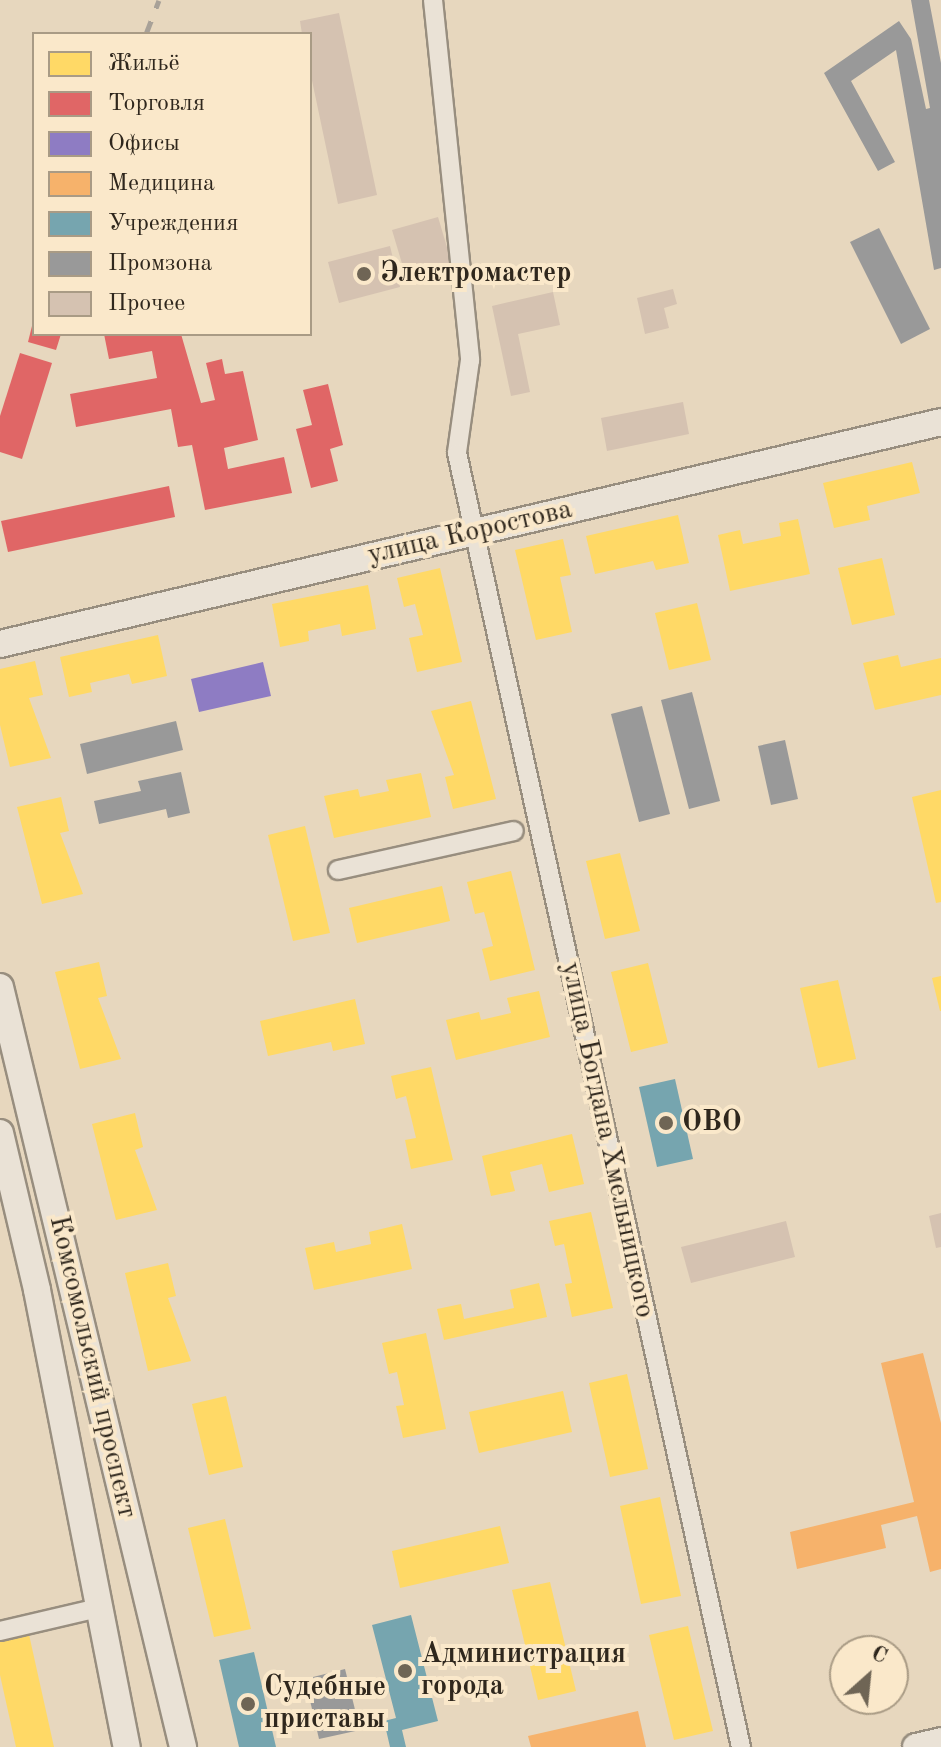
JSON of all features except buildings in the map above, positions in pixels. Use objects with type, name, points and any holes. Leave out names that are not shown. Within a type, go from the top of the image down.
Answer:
[{"type":"main road","name":"улица Коростова","points":[[0,644],[941,422]]},
{"type":"main road","name":"Комсомольский проспект","points":[[0,987],[183,1747]]},
{"type":"main road","name":"Комсомольский проспект","points":[[0,1133],[37,1290],[127,1747]]},
{"type":"main road","points":[[916,1747],[941,1741]]},
{"type":"street","name":"улица Богдана Хмельницкого","points":[[433,0],[470,360],[457,453],[741,1747]]},
{"type":"street","points":[[338,870],[514,831]]},
{"type":"street","points":[[0,1631],[98,1608]]},
{"type":"railway","points":[[147,32],[159,0]]},
{"type":"place","name":"Электромастер","points":[[364,274]]},
{"type":"place","name":"ОВО","points":[[666,1123]]},
{"type":"place","name":"Администрация города","points":[[405,1671]]},
{"type":"place","name":"Судебные приставы","points":[[248,1704]]}]
